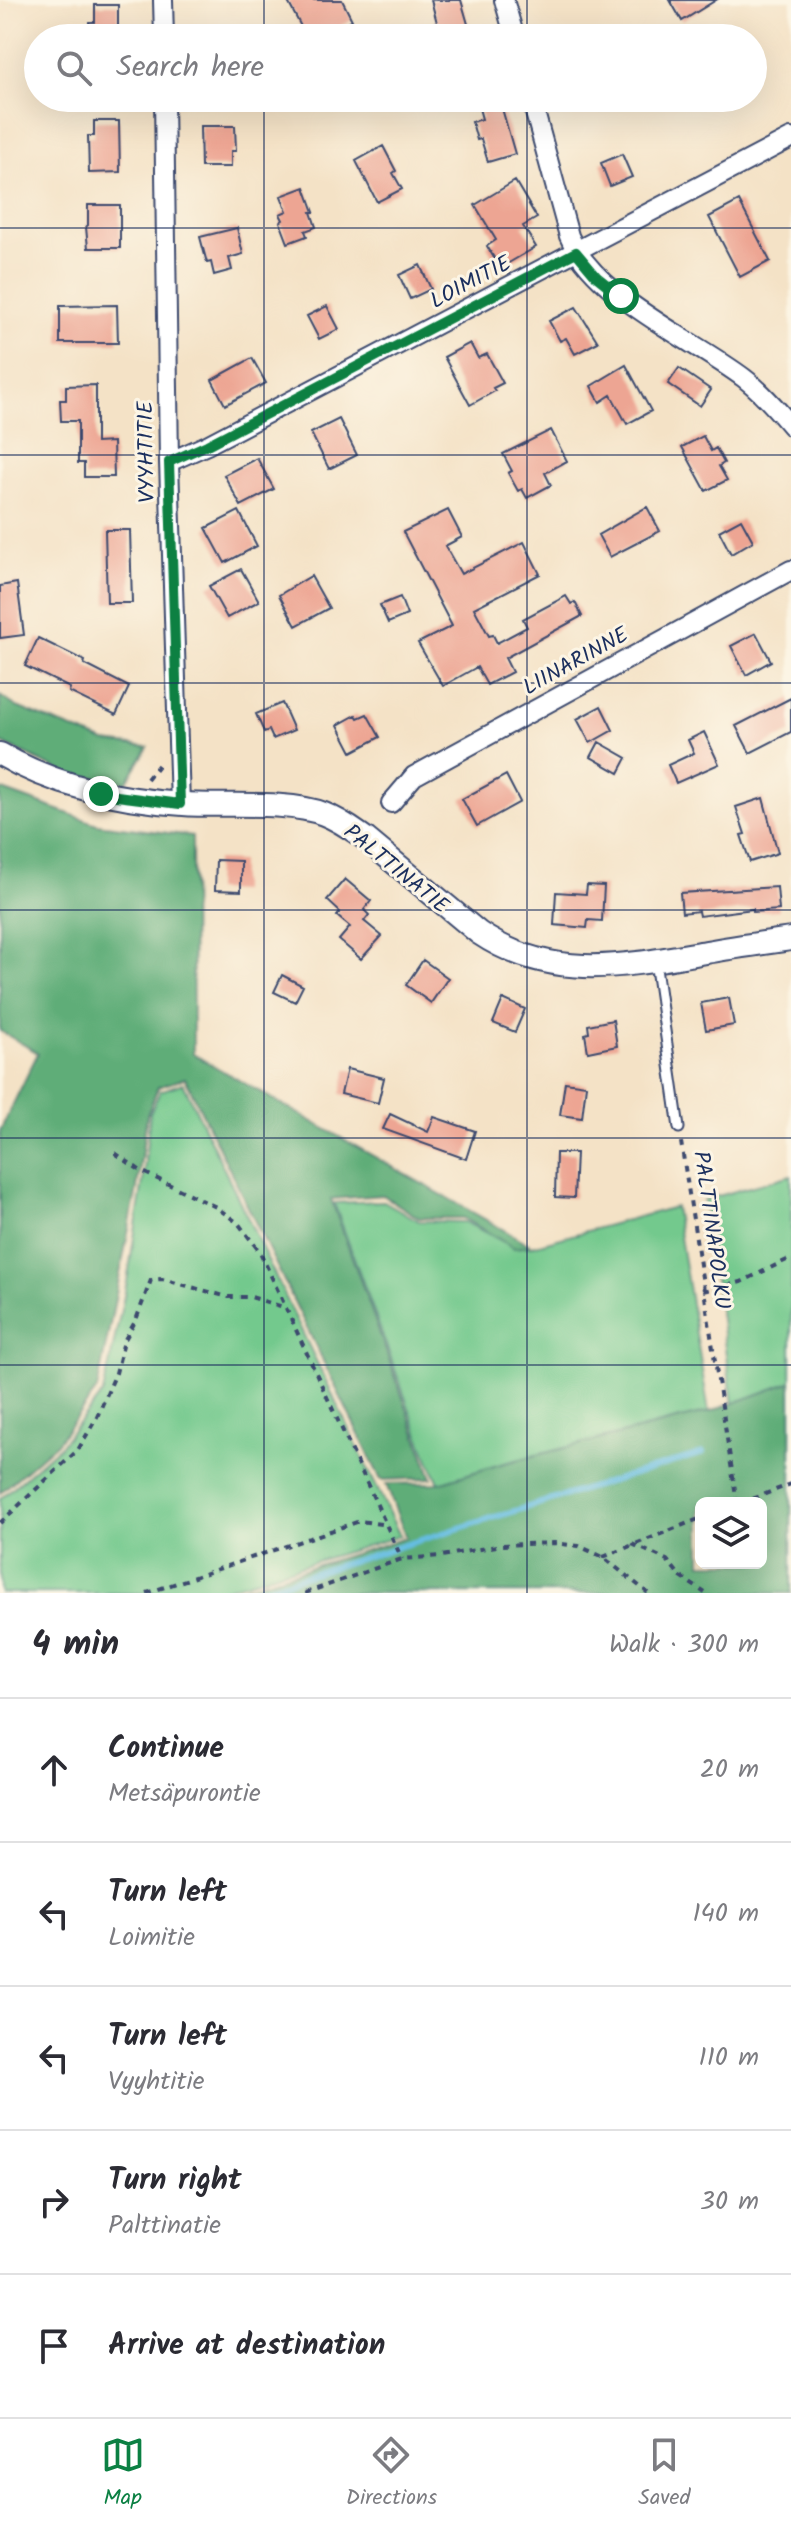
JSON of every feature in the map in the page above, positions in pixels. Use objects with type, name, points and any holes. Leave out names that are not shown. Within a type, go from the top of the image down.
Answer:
[{"type":"street","points":[[163,0],[164,24]]},
{"type":"street","points":[[504,0],[511,24]]},
{"type":"street","name":"VYYHTITIE","points":[[164,112],[169,462],[180,804]]},
{"type":"street","points":[[535,112],[576,252],[597,277],[621,296],[745,379],[791,426]]},
{"type":"street","name":"LOIMITIE","points":[[169,462],[207,445],[791,138]]},
{"type":"street","name":"LIINARINNE","points":[[391,803],[414,776],[791,570]]},
{"type":"street","name":"PALTTINATIE","points":[[0,754],[60,781],[101,794],[180,804],[303,808],[324,814],[366,839],[479,933],[496,944],[533,959],[586,968],[655,961],[791,939]]},
{"type":"lane","name":"PALTTINAPOLKU","points":[[655,961],[679,1128]]},
{"type":"path","name":"PALTTINAPOLKU","points":[[679,1128],[738,1497]]},
{"type":"path","points":[[115,1153],[141,1171],[216,1207],[238,1223],[260,1252],[402,1559]]},
{"type":"path","points":[[703,1291],[741,1282],[791,1258]]},
{"type":"path","points":[[0,1523],[78,1450],[104,1402],[124,1341],[136,1320],[151,1280],[162,1279],[228,1297],[251,1297],[285,1308]]},
{"type":"path","name":"PALTTINAPOLKU","points":[[755,1497],[791,1484]]},
{"type":"path","points":[[603,1557],[695,1520]]},
{"type":"path","points":[[147,1593],[360,1521],[387,1525]]},
{"type":"path","points":[[305,1593],[402,1559],[442,1556],[502,1545],[554,1543],[579,1546],[603,1557],[648,1593]]},
{"type":"path","points":[[632,1544],[667,1560],[681,1577],[705,1593]]},
{"type":"green space","points":[[0,696],[17,707],[105,742],[148,747],[126,783],[65,773],[0,742]]},
{"type":"green space","points":[[0,789],[97,824],[192,836],[193,1054],[532,1246],[514,1248],[463,1218],[419,1218],[383,1195],[331,1199],[432,1478],[381,1480],[185,1078],[158,1087],[147,1115],[137,1188],[97,1390],[57,1443],[0,1493],[0,1131],[38,1053],[0,1031]]},
{"type":"green space","points":[[183,1083],[400,1536],[211,1593],[0,1593],[0,1499],[60,1446],[103,1393],[127,1282],[150,1113],[160,1091]]},
{"type":"green space","points":[[791,1175],[791,1382],[733,1404],[704,1200]]},
{"type":"green space","points":[[384,1201],[419,1221],[465,1222],[514,1247],[532,1246],[675,1207],[709,1412],[501,1464],[439,1483],[334,1203]]},
{"type":"green space","points":[[791,1382],[791,1593],[226,1593],[406,1538],[386,1484],[439,1483],[501,1464],[709,1412]]},
{"type":"building","points":[[287,0],[342,0],[352,20],[344,24],[300,24]]},
{"type":"building","points":[[431,0],[461,0],[468,24],[437,24]]},
{"type":"building","points":[[670,0],[716,0],[682,21]]},
{"type":"building","points":[[95,5],[118,5],[118,24],[89,24],[95,22]]},
{"type":"building","points":[[480,112],[503,112],[515,154],[488,162],[472,122],[482,119]]},
{"type":"building","points":[[94,121],[119,121],[120,172],[89,173],[88,136],[94,136]]},
{"type":"building","points":[[200,126],[235,126],[236,151],[231,151],[231,167],[201,167]]},
{"type":"building","points":[[383,146],[402,189],[377,202],[356,161]]},
{"type":"building","points":[[622,154],[632,177],[610,186],[601,163]]},
{"type":"building","points":[[515,181],[537,218],[523,226],[536,247],[500,268],[487,246],[496,240],[475,205]]},
{"type":"building","points":[[305,187],[316,227],[305,231],[307,236],[288,243],[280,222],[283,220],[280,214],[287,211],[281,196]]},
{"type":"building","points":[[739,201],[770,261],[740,277],[709,217]]},
{"type":"building","points":[[88,205],[120,205],[120,248],[88,248]]},
{"type":"building","points":[[237,228],[243,254],[229,258],[232,270],[214,275],[211,262],[207,263],[200,237]]},
{"type":"building","points":[[420,265],[431,289],[410,299],[399,275]]},
{"type":"building","points":[[117,305],[118,343],[60,343],[60,306]]},
{"type":"building","points":[[327,306],[339,329],[319,339],[307,316]]},
{"type":"building","points":[[576,307],[598,342],[575,354],[566,338],[560,341],[549,321]]},
{"type":"building","points":[[470,343],[478,358],[487,354],[503,383],[470,405],[444,357]]},
{"type":"building","points":[[252,358],[266,383],[225,405],[212,380]]},
{"type":"building","points":[[626,365],[651,411],[627,424],[611,395],[600,402],[591,386]]},
{"type":"building","points":[[679,368],[711,390],[700,406],[668,384]]},
{"type":"building","points":[[96,385],[96,443],[113,442],[114,477],[84,477],[84,463],[78,463],[78,421],[61,421],[60,400],[66,400],[66,386]]},
{"type":"building","points":[[339,419],[357,455],[329,469],[311,433]]},
{"type":"building","points":[[551,430],[567,461],[545,473],[551,485],[527,498],[522,489],[518,491],[508,473],[512,471],[503,454]]},
{"type":"building","points":[[703,436],[711,451],[716,448],[724,463],[719,466],[727,480],[706,491],[682,447]]},
{"type":"building","points":[[257,458],[274,489],[241,506],[224,475]]},
{"type":"building","points":[[647,507],[660,531],[610,557],[598,535]]},
{"type":"building","points":[[448,510],[462,537],[445,546],[461,574],[524,542],[540,574],[474,608],[489,636],[493,635],[497,643],[527,627],[523,619],[566,596],[571,604],[575,602],[582,616],[505,658],[512,672],[487,685],[477,667],[443,686],[418,643],[452,626],[403,532]]},
{"type":"building","points":[[239,511],[257,546],[225,563],[206,528]]},
{"type":"building","points":[[741,519],[753,541],[731,554],[719,531]]},
{"type":"building","points":[[105,530],[130,530],[132,603],[107,603]]},
{"type":"building","points":[[241,569],[259,601],[227,618],[209,586]]},
{"type":"building","points":[[311,576],[329,608],[296,626],[279,595]]},
{"type":"building","points":[[17,583],[24,635],[0,638],[0,586]]},
{"type":"building","points":[[400,597],[407,615],[388,623],[380,605]]},
{"type":"building","points":[[756,633],[771,661],[746,675],[731,646]]},
{"type":"building","points":[[38,638],[129,687],[116,715],[25,666]]},
{"type":"building","points":[[791,698],[791,732],[750,753],[736,726]]},
{"type":"building","points":[[282,703],[294,730],[273,739],[269,730],[264,732],[256,714]]},
{"type":"building","points":[[601,706],[613,730],[590,743],[577,719]]},
{"type":"building","points":[[367,714],[380,737],[352,752],[338,725],[356,715],[358,718]]},
{"type":"building","points":[[704,732],[719,764],[676,783],[668,765],[694,753],[688,740]]},
{"type":"building","points":[[599,742],[627,758],[619,773],[591,757]]},
{"type":"building","points":[[506,775],[520,802],[477,826],[462,799]]},
{"type":"building","points":[[763,798],[778,853],[750,862],[736,807]]},
{"type":"building","points":[[216,860],[241,861],[241,891],[215,890]]},
{"type":"building","points":[[345,879],[371,901],[364,910],[369,915],[364,921],[382,936],[361,959],[339,940],[350,927],[337,916],[340,912],[327,900]]},
{"type":"building","points":[[587,885],[604,886],[602,921],[588,920],[587,928],[554,925],[556,892],[586,894]]},
{"type":"building","points":[[777,887],[779,910],[753,912],[753,909],[699,916],[698,911],[682,913],[680,893]]},
{"type":"building","points":[[423,960],[448,978],[431,1003],[406,985]]},
{"type":"building","points":[[282,975],[303,986],[295,1002],[274,992]]},
{"type":"building","points":[[729,998],[734,1025],[706,1030],[701,1003]]},
{"type":"building","points":[[503,999],[525,1009],[515,1032],[493,1023]]},
{"type":"building","points":[[613,1020],[617,1046],[588,1052],[585,1034],[589,1033],[588,1025]]},
{"type":"building","points":[[347,1069],[384,1078],[378,1103],[341,1094]]},
{"type":"building","points":[[565,1082],[586,1085],[582,1118],[560,1115]]},
{"type":"building","points":[[390,1114],[428,1132],[434,1117],[475,1131],[466,1159],[383,1129]]},
{"type":"building","points":[[556,1153],[576,1153],[574,1198],[555,1197]]},
{"type":"waterway","points":[[249,1593],[703,1453]]},
{"type":"route","points":[[101,794],[180,804],[169,462],[576,252],[597,277],[621,296]]}]
